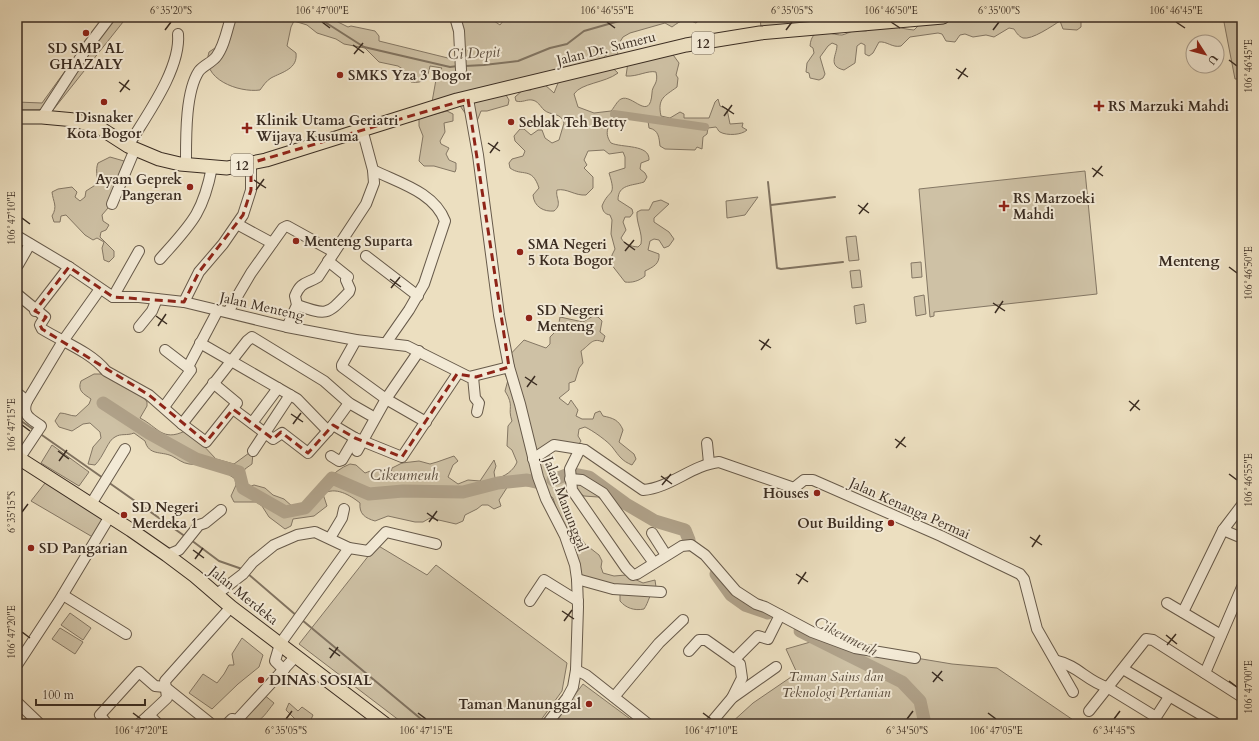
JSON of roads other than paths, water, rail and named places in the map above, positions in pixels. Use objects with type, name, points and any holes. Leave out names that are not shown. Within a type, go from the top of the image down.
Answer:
[{"type":"main road","name":"Jalan Dr. Sumeru","points":[[468,99],[686,45],[760,33],[943,17]]},
{"type":"main road","name":"12","points":[[17,117],[42,117],[75,120],[100,128],[132,147],[159,159],[186,165],[227,168],[251,163],[457,100],[468,99]]},
{"type":"main road","name":"Jalan Merdeka","points":[[18,458],[110,516],[167,555],[217,594],[231,607],[386,724]]},
{"type":"street","points":[[42,117],[88,46],[110,17]]},
{"type":"street","points":[[186,165],[187,121],[194,83],[200,71],[219,53],[231,17]]},
{"type":"street","points":[[455,17],[459,31],[461,70]]},
{"type":"street","points":[[112,204],[132,147],[173,65],[177,48],[178,34]]},
{"type":"street","name":"Jalan Manunggal","points":[[468,99],[478,155],[499,315],[508,367],[520,404],[538,477],[546,499],[565,536],[577,579],[578,601],[576,670],[571,692],[547,724]]},
{"type":"street","points":[[287,327],[298,305],[295,296],[298,289],[304,283],[312,281],[318,277],[366,204],[374,183],[373,170],[362,129]]},
{"type":"street","points":[[184,302],[199,272],[215,255],[238,224],[249,201],[252,181],[251,163]]},
{"type":"street","points":[[160,259],[197,215],[207,191],[212,167]]},
{"type":"street","points":[[373,170],[424,195],[437,204],[445,221],[426,280],[418,296],[386,343]]},
{"type":"street","points":[[238,224],[272,243]]},
{"type":"street","points":[[228,312],[250,273],[283,228],[287,226],[334,252]]},
{"type":"street","name":"Jalan Menteng","points":[[17,236],[69,267],[113,297],[184,302],[287,327],[356,340],[407,346],[458,373],[469,377],[474,377]]},
{"type":"street","points":[[18,265],[30,244]]},
{"type":"street","points":[[113,297],[139,251]]},
{"type":"street","points":[[366,256],[418,296]]},
{"type":"street","points":[[298,305],[318,312],[326,312],[333,309],[349,292],[350,289],[346,280],[348,276],[328,261]]},
{"type":"street","points":[[35,310],[69,267]]},
{"type":"street","points":[[18,458],[41,426],[26,415],[25,409],[27,401],[63,342],[100,289]]},
{"type":"street","points":[[17,294],[45,317],[40,327],[102,366],[106,371],[141,389],[164,406],[182,424],[206,442],[236,404],[236,401],[212,383]]},
{"type":"street","points":[[139,327],[152,311],[157,299]]},
{"type":"street","points":[[188,367],[218,310]]},
{"type":"street","points":[[182,424],[212,383],[250,338],[255,338],[324,381],[349,403],[370,415]]},
{"type":"street","points":[[356,340],[342,367],[386,399],[426,422]]},
{"type":"street","points":[[200,343],[297,399],[331,428],[402,457],[458,373]]},
{"type":"street","points":[[164,406],[190,372],[188,367],[165,350]]},
{"type":"street","points":[[332,456],[339,461],[342,460],[360,440],[419,351]]},
{"type":"street","points":[[477,412],[479,404],[474,398],[474,377],[508,367]]},
{"type":"street","points":[[252,423],[278,388]]},
{"type":"street","points":[[17,393],[27,401]]},
{"type":"street","points":[[253,451],[290,395]]},
{"type":"street","points":[[233,409],[274,439],[282,433],[308,453],[331,428],[349,403]]},
{"type":"street","points":[[356,452],[360,440]]},
{"type":"street","points":[[707,443],[709,463]]},
{"type":"street","name":"Jalan Kenanga Permai","points":[[533,459],[554,444],[585,450],[640,489],[645,490],[709,463],[728,464],[794,488],[804,480],[813,480],[1010,568],[1020,574],[1024,579],[1037,629],[1057,661],[1073,692]]},
{"type":"street","points":[[91,504],[125,449]]},
{"type":"street","points":[[580,449],[570,468],[572,490],[626,568],[635,575],[666,555],[686,545],[705,555],[736,591],[756,604],[812,632],[855,648],[915,658]]},
{"type":"street","points":[[570,478],[582,480],[603,493],[654,563]]},
{"type":"street","points":[[1183,612],[1223,530],[1242,505]]},
{"type":"street","points":[[330,538],[342,518],[344,509]]},
{"type":"street","points":[[167,555],[179,550],[199,525],[205,523],[221,510]]},
{"type":"street","points":[[17,665],[63,595],[110,516]]},
{"type":"street","points":[[1223,530],[1242,538]]},
{"type":"street","points":[[217,594],[246,571],[274,545],[298,535],[315,532],[349,548],[368,551],[386,532],[436,544]]},
{"type":"street","points":[[652,533],[666,555]]},
{"type":"street","points":[[284,670],[275,661],[280,644],[349,548]]},
{"type":"street","points":[[577,579],[618,590],[661,592]]},
{"type":"street","points":[[530,601],[544,580],[578,601]]},
{"type":"street","points":[[1205,673],[1242,587]]},
{"type":"street","points":[[63,595],[126,634]]},
{"type":"street","points":[[1167,602],[1221,635]]},
{"type":"street","points":[[139,724],[167,698],[164,682],[168,676],[231,607]]},
{"type":"street","points":[[734,660],[758,636],[768,639],[780,615]]},
{"type":"street","points":[[614,696],[652,651],[683,620]]},
{"type":"street","points":[[1089,711],[1145,640],[1149,638],[1241,694]]},
{"type":"street","points":[[689,651],[699,640],[706,640],[740,664],[742,678],[732,698],[710,724]]},
{"type":"street","points":[[227,724],[232,719],[237,720],[296,656]]},
{"type":"street","points":[[1057,661],[1068,663],[1098,684],[1107,687],[1156,721],[1169,697]]},
{"type":"street","points":[[732,698],[776,667]]},
{"type":"street","points":[[1123,669],[1218,724]]},
{"type":"street","points":[[576,670],[586,675],[648,724]]},
{"type":"street","points":[[107,724],[100,715],[138,672],[155,686],[165,687],[210,723]]},
{"type":"street","points":[[17,702],[40,724]]},
{"type":"street","points":[[149,714],[158,724]]},
{"type":"waterway","name":"Ci Depit","points":[[317,17],[364,47],[450,67],[458,66]]},
{"type":"waterway","name":"Ci Depit","points":[[465,66],[518,61],[550,48],[567,44],[584,31],[633,17]]},
{"type":"waterway","points":[[614,114],[705,127]]},
{"type":"waterway","points":[[768,182],[777,268],[781,269],[843,262]]},
{"type":"waterway","points":[[771,205],[835,197]]},
{"type":"waterway","name":"Cikeumeuh","points":[[103,403],[149,433],[196,459],[239,472],[243,488],[285,512],[305,508],[332,478],[369,494],[403,491],[463,492],[498,483],[527,480],[540,483]]},
{"type":"waterway","points":[[17,418],[34,430]]},
{"type":"waterway","points":[[39,433],[103,478]]},
{"type":"waterway","name":"Cikeumeuh","points":[[574,474],[589,477],[626,504],[655,521],[685,530],[689,540]]},
{"type":"waterway","name":"Cikeumeuh","points":[[553,480],[566,475]]},
{"type":"waterway","points":[[108,482],[186,537]]},
{"type":"waterway","points":[[191,540],[219,561],[242,569]]},
{"type":"waterway","points":[[247,573],[297,616]]},
{"type":"waterway","name":"Cikeumeuh","points":[[716,574],[731,595],[745,605],[768,613]]},
{"type":"waterway","points":[[302,620],[427,724]]},
{"type":"waterway","name":"Cikeumeuh","points":[[800,631],[902,682],[920,701],[925,724]]},
{"type":"place","name":"SD SMP AL GHAZALY","points":[[86,33]]},
{"type":"place","name":"SMKS Yza 3 Bogor","points":[[340,75]]},
{"type":"place","name":"Disnaker Kota Bogor","points":[[104,102]]},
{"type":"place","name":"RS Marzuki Mahdi","points":[[1099,106]]},
{"type":"place","name":"Seblak Teh Betty","points":[[511,122]]},
{"type":"place","name":"Klinik Utama Geriatri Wijaya Kusuma","points":[[247,128]]},
{"type":"place","name":"Ayam Geprek Pangeran","points":[[190,187]]},
{"type":"place","name":"RS Marzoeki Mahdi","points":[[1004,206]]},
{"type":"place","name":"Menteng Suparta","points":[[296,241]]},
{"type":"place","name":"SMA Negeri 5 Kota Bogor","points":[[520,252]]},
{"type":"place","name":"SD Negeri Menteng","points":[[529,318]]},
{"type":"place","name":"Houses","points":[[817,493]]},
{"type":"place","name":"SD Negeri Merdeka 1","points":[[124,515]]},
{"type":"place","name":"Out Building","points":[[891,523]]},
{"type":"place","name":"SD Pangarian","points":[[31,548]]},
{"type":"place","name":"DINAS SOSIAL","points":[[261,680]]},
{"type":"place","name":"Taman Manunggal","points":[[589,704]]},
{"type":"district","name":"Menteng","points":[[1189,261]]},
{"type":"park label","name":"Taman Sains dan Teknologi Pertanian","points":[[836,684]]}]
